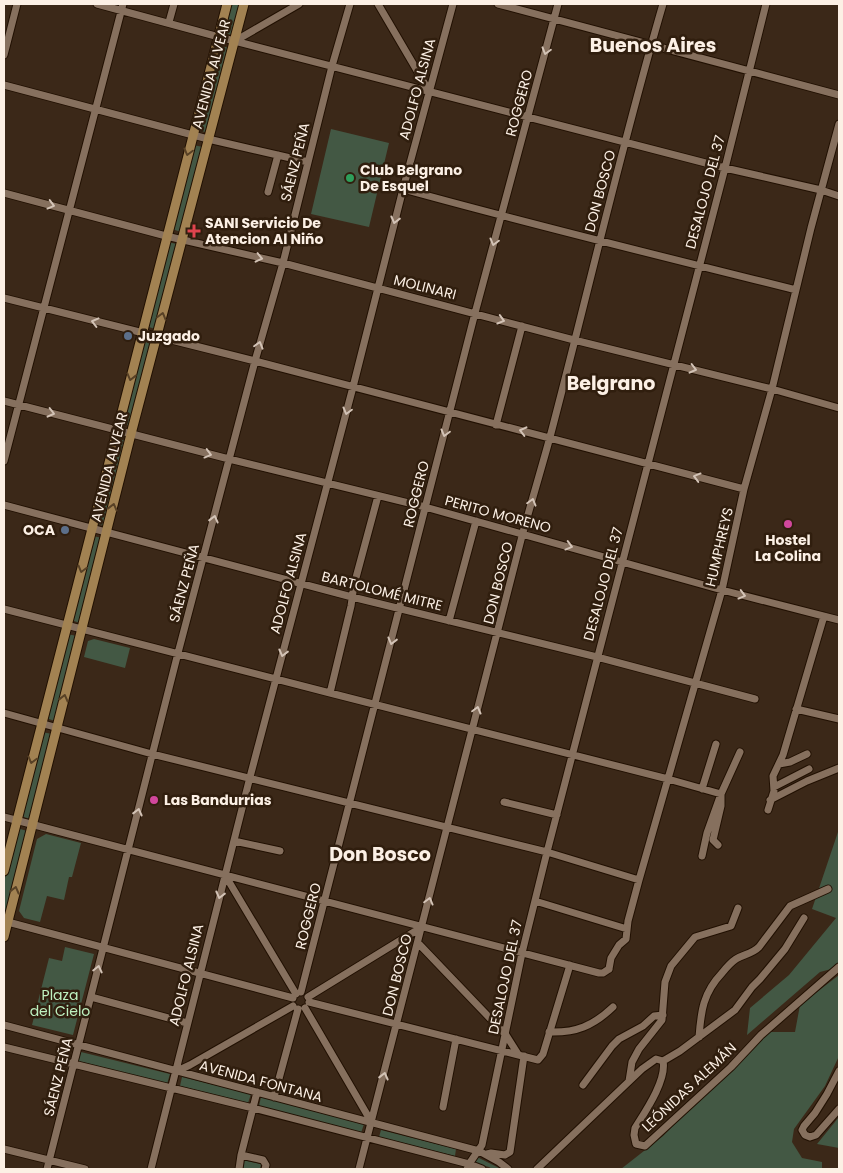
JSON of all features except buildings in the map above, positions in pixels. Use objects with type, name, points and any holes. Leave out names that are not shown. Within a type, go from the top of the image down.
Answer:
[{"type":"main road","name":"AVENIDA ALVEAR","points":[[4,871],[227,4]]},
{"type":"main road","name":"AVENIDA ALVEAR","points":[[4,937],[6,922],[131,434],[244,4]]},
{"type":"street","points":[[4,55],[17,4]]},
{"type":"street","points":[[97,4],[122,7],[234,41],[839,196]]},
{"type":"street","points":[[169,22],[174,4]]},
{"type":"street","points":[[234,41],[299,4]]},
{"type":"street","name":"SÁENZ PEÑA","points":[[47,1169],[178,653],[254,361],[282,263],[332,66],[350,4]]},
{"type":"street","points":[[378,4],[429,91]]},
{"type":"street","name":"ADOLFO ALSINA","points":[[151,1169],[300,583],[353,387],[402,189],[453,4]]},
{"type":"street","points":[[498,4],[839,95]]},
{"type":"street","name":"ROGGERO","points":[[274,1097],[475,313],[558,4]]},
{"type":"street","name":"DON BOSCO","points":[[360,1169],[523,534],[550,438],[651,45],[664,4]]},
{"type":"street","name":"DESALOJO DEL 37","points":[[468,1166],[482,1145],[522,952],[766,4]]},
{"type":"street","points":[[4,460],[122,7]]},
{"type":"street","points":[[4,85],[192,135],[308,162]]},
{"type":"street","name":"HUMPHREYS","points":[[570,965],[599,973],[612,970],[612,958],[619,945],[626,939],[639,880],[722,590],[744,489],[772,389],[839,124]]},
{"type":"street","points":[[268,192],[278,155]]},
{"type":"street","points":[[402,189],[501,216],[796,290]]},
{"type":"street","name":"MOLINARI","points":[[4,193],[166,236],[282,263],[574,340],[772,389],[839,408]]},
{"type":"street","points":[[4,298],[744,489]]},
{"type":"street","points":[[496,425],[522,326]]},
{"type":"street","name":"PERITO MORENO","points":[[4,401],[425,507],[622,560],[722,590],[839,620]]},
{"type":"street","points":[[330,693],[378,496]]},
{"type":"street","name":"BARTOLOMÉ MITRE","points":[[4,506],[352,597],[597,657],[754,699]]},
{"type":"street","points":[[449,621],[476,521]]},
{"type":"street","points":[[4,608],[721,794]]},
{"type":"street","points":[[768,810],[774,787],[774,776],[824,616]]},
{"type":"street","points":[[796,709],[839,719]]},
{"type":"street","points":[[4,713],[152,754],[547,852],[639,880]]},
{"type":"street","points":[[702,789],[716,744]]},
{"type":"street","points":[[702,856],[707,833],[721,794],[740,752]]},
{"type":"street","points":[[779,764],[790,762],[807,754]]},
{"type":"street","points":[[770,800],[807,781],[839,768]]},
{"type":"street","points":[[774,787],[809,769]]},
{"type":"street","points":[[718,845],[713,840],[721,806],[721,794]]},
{"type":"street","points":[[504,802],[557,814]]},
{"type":"street","points":[[4,816],[570,965],[543,1054],[538,1060],[300,1001],[200,972],[102,949],[6,922]]},
{"type":"street","points":[[234,841],[280,851]]},
{"type":"street","points":[[225,875],[372,1123]]},
{"type":"street","points":[[699,1037],[701,1012],[707,992],[714,981],[731,962],[754,952],[760,947],[790,906],[828,888]]},
{"type":"street","points":[[535,901],[627,929]]},
{"type":"street","points":[[629,1081],[632,1062],[639,1049],[659,1025],[663,1014],[665,982],[671,966],[695,937],[731,926],[738,908]]},
{"type":"street","points":[[538,1169],[642,1069],[656,1059],[663,1062],[735,1010],[752,986],[785,949],[804,918]]},
{"type":"street","points":[[176,1072],[190,1066],[422,927]]},
{"type":"street","points":[[418,943],[506,1035],[521,1055],[510,1152],[505,1155],[486,1154]]},
{"type":"street","name":"LEÓNIDAS ALEMÁN","points":[[663,1062],[664,1072],[660,1082],[635,1128],[636,1144],[641,1146],[645,1146],[700,1096],[761,1034],[839,967]]},
{"type":"street","points":[[92,997],[187,1023]]},
{"type":"street","points":[[549,1032],[575,1031],[602,1017],[613,1007]]},
{"type":"street","points":[[583,1085],[619,1039],[643,1026],[654,1016],[663,1014]]},
{"type":"street","name":"AVENIDA FONTANA","points":[[4,1025],[479,1151],[508,1169]]},
{"type":"street","points":[[443,1107],[456,1039]]},
{"type":"street","name":"AVENIDA FONTANA","points":[[4,1047],[253,1108],[482,1169]]},
{"type":"street","points":[[839,1071],[815,1113],[804,1126],[802,1130],[805,1135],[810,1137],[816,1135],[839,1109]]},
{"type":"street","points":[[240,1169],[241,1155],[257,1092]]},
{"type":"street","points":[[4,1148],[85,1169]]},
{"type":"street","points":[[241,1155],[263,1160],[265,1166]]},
{"type":"green space","points":[[231,4],[241,4],[233,35],[223,33]]},
{"type":"green space","points":[[221,46],[230,48],[208,133],[199,130]]},
{"type":"green space","name":"Club Belgrano De Esquel","points":[[331,129],[389,143],[369,227],[311,214]]},
{"type":"green space","points":[[193,145],[203,147],[181,232],[172,229]]},
{"type":"green space","points":[[167,242],[177,244],[155,329],[146,326]]},
{"type":"green space","points":[[143,339],[153,342],[131,426],[122,424]]},
{"type":"green space","points":[[118,439],[127,441],[105,526],[96,524]]},
{"type":"green space","points":[[93,536],[102,538],[80,623],[71,620]]},
{"type":"green space","points":[[67,634],[77,636],[55,721],[46,718]]},
{"type":"green space","points":[[94,639],[130,648],[125,668],[84,657],[88,641]]},
{"type":"green space","points":[[42,732],[52,734],[30,819],[21,816]]},
{"type":"green space","points":[[17,828],[27,831],[4,915],[4,882]]},
{"type":"green space","points":[[839,829],[839,967],[820,972],[747,1035],[750,1008],[789,975],[836,918],[812,909]]},
{"type":"green space","points":[[46,834],[81,843],[72,877],[69,877],[64,900],[47,896],[40,922],[24,918],[19,911],[37,839]]},
{"type":"green space","name":"Plaza del Cielo","points":[[65,947],[94,954],[73,1035],[32,1025],[49,958],[62,961]]},
{"type":"green space","points":[[839,975],[839,1056],[825,1086],[794,1129],[792,1142],[802,1158],[822,1162],[822,1169],[621,1169],[663,1136],[719,1078],[770,1032],[795,1032],[800,1005]]},
{"type":"green space","points":[[81,1052],[170,1074],[167,1084],[78,1061]]},
{"type":"green space","points":[[182,1077],[251,1094],[248,1103],[180,1086]]},
{"type":"green space","points":[[261,1097],[364,1124],[361,1133],[259,1106]]},
{"type":"green space","points":[[839,1117],[839,1148],[817,1144]]},
{"type":"green space","points":[[381,1130],[456,1149],[455,1156],[379,1137]]},
{"type":"green space","points":[[477,1157],[501,1169],[492,1169],[474,1163]]},
{"type":"green space","points":[[243,1160],[261,1164],[260,1169],[243,1169]]},
{"type":"place","name":"Club Belgrano De Esquel","points":[[350,178]]},
{"type":"place","name":"SANI Servicio De Atencion Al Niño","points":[[194,231]]},
{"type":"place","name":"Juzgado","points":[[128,336]]},
{"type":"place","name":"Hostel La Colina","points":[[788,524]]},
{"type":"place","name":"OCA","points":[[65,530]]},
{"type":"place","name":"Las Bandurrias","points":[[154,800]]},
{"type":"district","name":"Buenos Aires","points":[[653,45]]},
{"type":"district","name":"Belgrano","points":[[611,383]]},
{"type":"district","name":"Don Bosco","points":[[380,854]]}]
